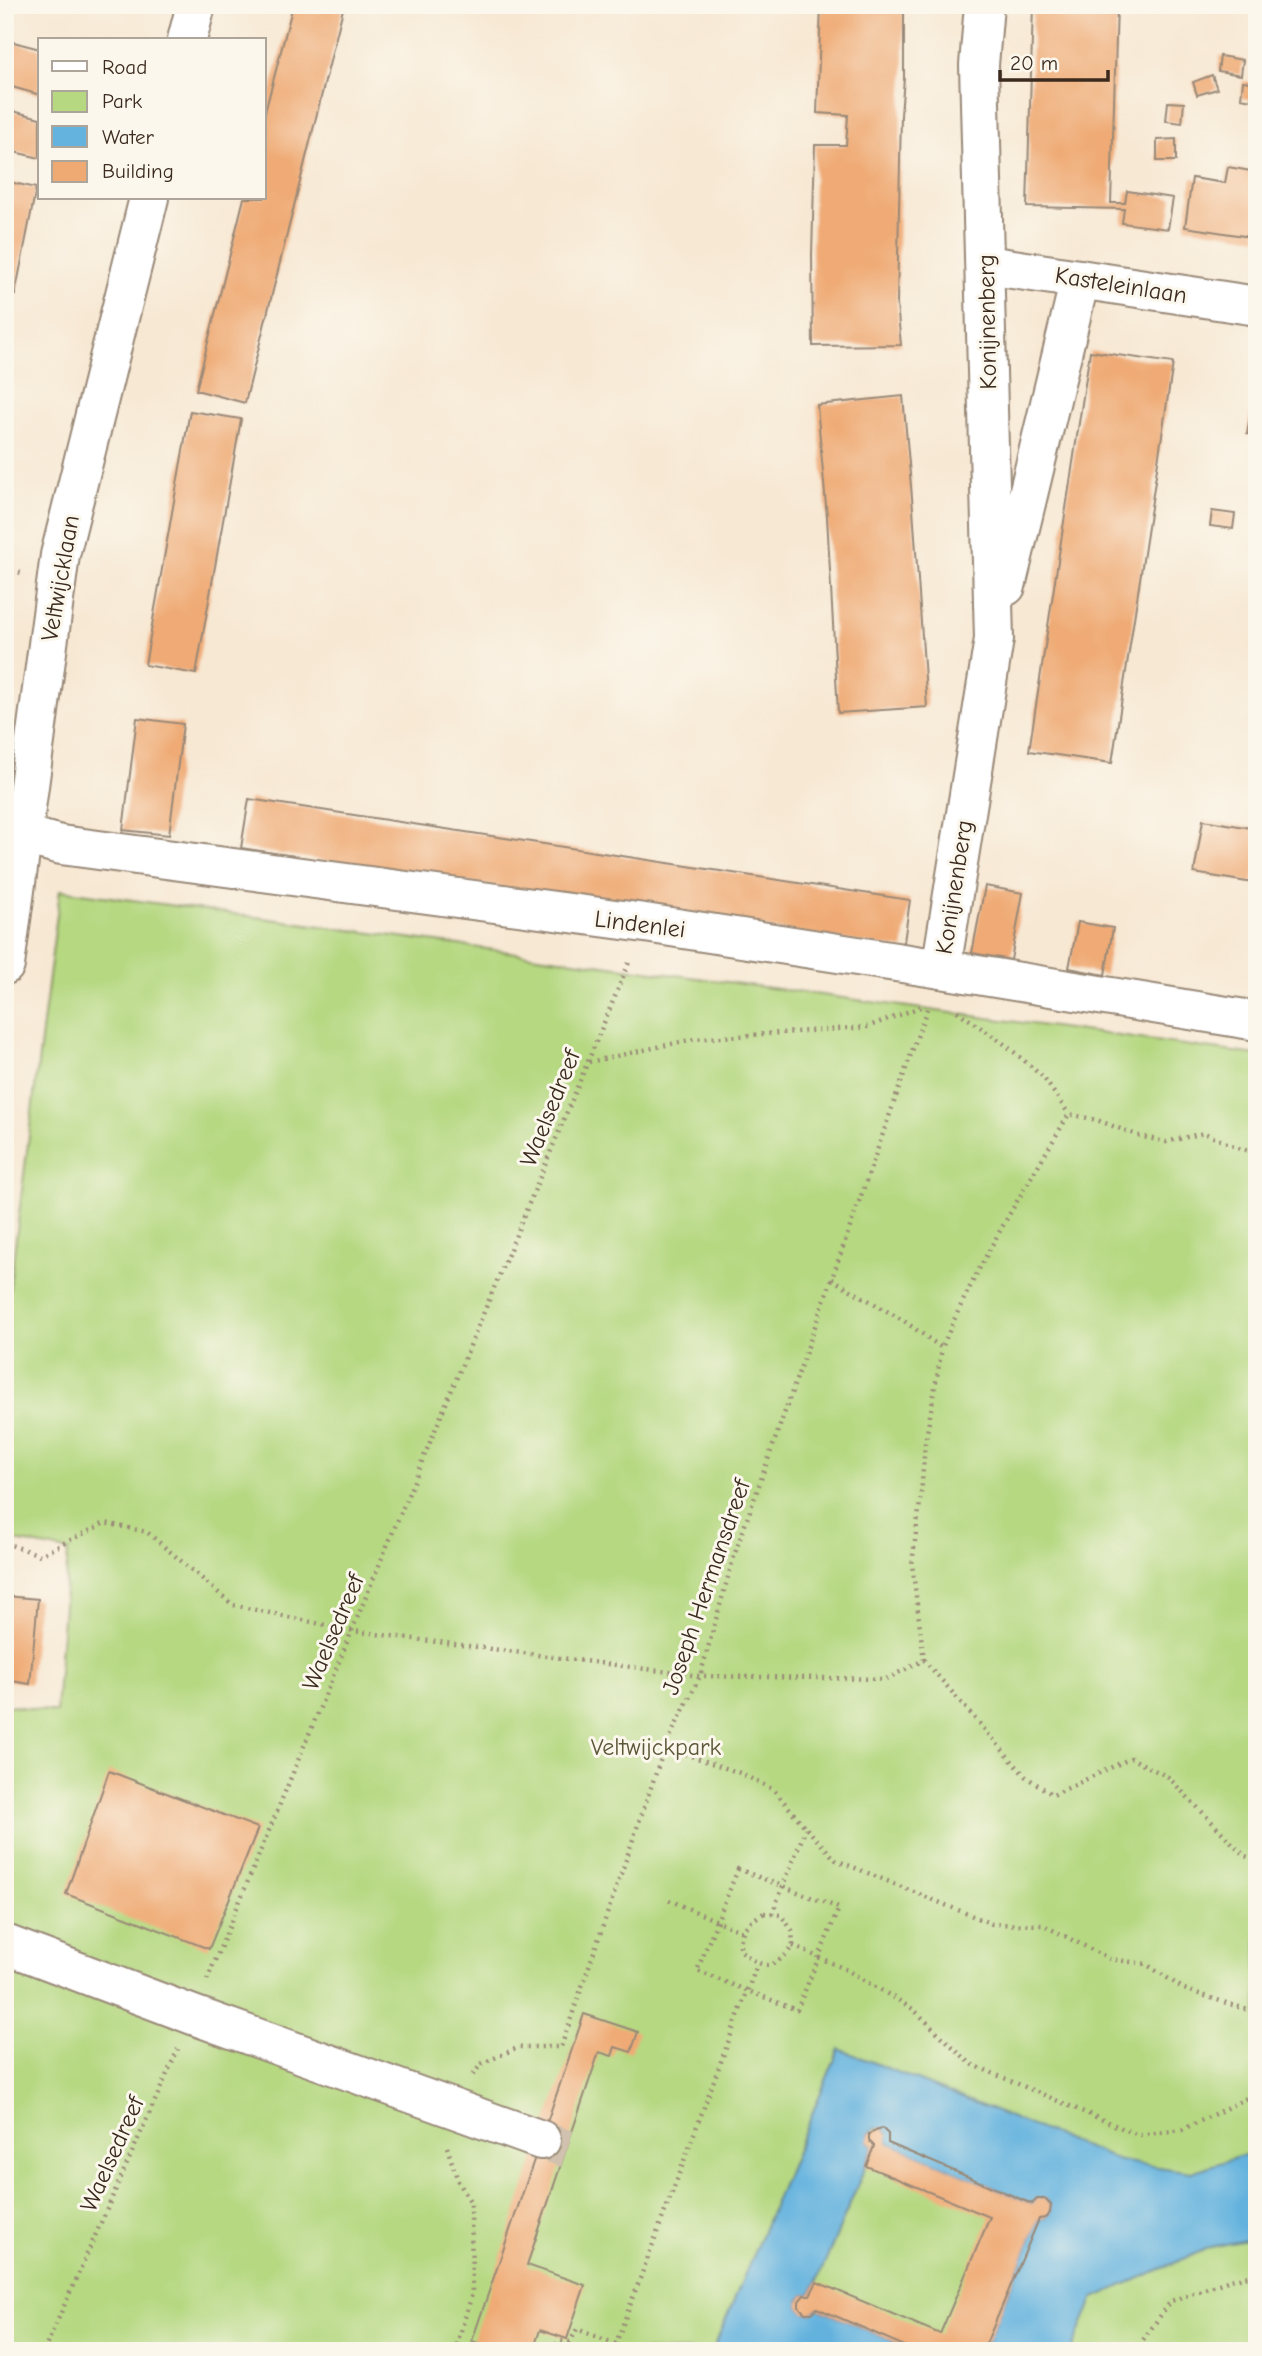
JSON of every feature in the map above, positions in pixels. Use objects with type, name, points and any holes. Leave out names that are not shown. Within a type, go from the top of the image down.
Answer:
[{"type":"street","points":[[187,38],[195,5]]},
{"type":"street","name":"Konijnenberg","points":[[984,5],[979,65],[994,639]]},
{"type":"street","name":"Veltwijcklaan","points":[[5,965],[18,812],[60,555],[149,200]]},
{"type":"street","name":"Kasteleinlaan","points":[[986,265],[1257,306]]},
{"type":"street","name":"Konijnenberg","points":[[937,981],[994,639],[1080,279]]},
{"type":"street","name":"Lindenlei","points":[[18,812],[61,845],[645,923],[937,981],[1257,1021]]},
{"type":"street","points":[[5,1944],[192,2015],[541,2140]]},
{"type":"path","name":"Waelsedreef","points":[[44,2351],[192,2015],[645,923]]},
{"type":"path","points":[[937,981],[1043,1077],[1069,1114],[1166,1142],[1204,1133],[1257,1153]]},
{"type":"path","name":"Joseph Hermansdreef","points":[[456,2349],[472,2294],[471,2203],[458,2180],[446,2144],[452,2107],[481,2064],[519,2047],[561,2047],[665,1746],[700,1676],[734,1556],[929,1004],[867,1027],[694,1039],[588,1062]]},
{"type":"path","points":[[1069,1114],[979,1266],[942,1348],[925,1444],[912,1564],[924,1660],[1026,1777],[1053,1795],[1131,1758],[1168,1777],[1245,1856],[1257,1860]]},
{"type":"path","points":[[832,1279],[904,1321],[942,1348]]},
{"type":"path","points":[[5,1543],[40,1555],[105,1523],[146,1532],[233,1605],[353,1631],[700,1676],[886,1679],[924,1660]]},
{"type":"path","points":[[665,1746],[740,1773],[774,1790],[836,1860],[992,1924],[1043,1925],[1110,1959],[1146,1964],[1184,1989],[1257,2013]]},
{"type":"path","points":[[772,1914],[806,1828]]},
{"type":"path","points":[[738,1869],[784,1887],[839,1908],[797,2010],[696,1970],[738,1869]]},
{"type":"path","points":[[669,1900],[742,1931]]},
{"type":"path","points":[[764,1913],[772,1914],[781,1915],[792,1930],[793,1946],[782,1960],[771,1966],[757,1965],[740,1950],[742,1931],[746,1924],[764,1913]]},
{"type":"path","points":[[793,1946],[843,1968],[913,2009],[971,2064],[1138,2135],[1182,2130],[1257,2093]]},
{"type":"path","points":[[613,2351],[757,1965]]},
{"type":"path","points":[[1135,2351],[1171,2301],[1230,2280],[1257,2274]]},
{"type":"path","points":[[554,2351],[558,2341],[570,2342],[577,2329],[634,2351]]},
{"type":"path","points":[[456,2349],[468,2351]]},
{"type":"green space","name":"Veltwijckpark","points":[[60,890],[1257,1055],[1257,2351],[5,2351],[5,1705],[56,1712],[68,1551],[5,1539],[5,1325]]},
{"type":"water","points":[[839,2049],[1120,2161],[1191,2172],[1257,2151],[1257,2238],[1211,2247],[1094,2298],[1071,2351],[983,2351],[1039,2219],[1050,2213],[1051,2205],[1045,2199],[1038,2199],[1032,2204],[888,2143],[888,2134],[882,2128],[875,2129],[869,2134],[869,2141],[874,2146],[817,2282],[810,2295],[804,2295],[799,2301],[799,2307],[806,2313],[812,2313],[817,2308],[916,2351],[721,2351],[714,2348]]},
{"type":"building","points":[[293,5],[344,5],[245,403],[196,390],[244,200],[266,200],[266,108]]},
{"type":"building","points":[[821,5],[904,5],[897,304],[901,345],[813,346],[815,145],[846,145],[848,115],[817,113]]},
{"type":"building","points":[[1033,5],[1117,5],[1111,203],[1125,203],[1127,191],[1173,198],[1168,229],[1122,223],[1124,209],[1027,207]]},
{"type":"building","points":[[6,40],[38,48],[38,94],[5,85]]},
{"type":"building","points":[[1220,56],[1243,60],[1241,75],[1218,71]]},
{"type":"building","points":[[1212,75],[1217,89],[1197,95],[1193,82]]},
{"type":"building","points":[[1243,81],[1257,83],[1257,101],[1241,98]]},
{"type":"building","points":[[1168,102],[1184,103],[1182,123],[1166,121]]},
{"type":"building","points":[[5,109],[38,117],[38,158],[5,150]]},
{"type":"building","points":[[1176,139],[1176,161],[1157,161],[1157,140]]},
{"type":"building","points":[[1228,167],[1257,172],[1257,238],[1185,227],[1192,178],[1225,183]]},
{"type":"building","points":[[5,181],[36,188],[15,295],[5,293]]},
{"type":"building","points":[[1090,351],[1173,363],[1112,763],[1029,751]]},
{"type":"building","points":[[1257,386],[1257,435],[1247,434]]},
{"type":"building","points":[[903,396],[927,707],[838,713],[827,517],[817,405]]},
{"type":"building","points":[[190,411],[241,419],[196,674],[145,665]]},
{"type":"building","points":[[1212,511],[1235,514],[1233,529],[1210,526]]},
{"type":"building","points":[[137,718],[183,724],[169,835],[123,830]]},
{"type":"building","points":[[249,799],[910,900],[903,949],[241,848]]},
{"type":"building","points":[[1203,820],[1257,829],[1257,860],[1253,883],[1194,873]]},
{"type":"building","points":[[985,886],[1023,893],[1011,960],[972,953]]},
{"type":"building","points":[[1078,922],[1113,928],[1105,975],[1069,968]]},
{"type":"building","points":[[5,1596],[38,1599],[30,1684],[5,1680]]},
{"type":"building","points":[[109,1771],[258,1828],[209,1949],[66,1894]]},
{"type":"building","points":[[584,2014],[638,2032],[631,2052],[615,2047],[612,2056],[599,2052],[527,2265],[585,2285],[567,2339],[540,2330],[533,2351],[501,2351],[472,2341]]},
{"type":"building","points":[[882,2128],[888,2134],[888,2143],[1032,2204],[1037,2199],[1045,2199],[1051,2205],[1050,2213],[1039,2219],[983,2351],[916,2351],[817,2308],[812,2313],[805,2313],[799,2307],[799,2301],[804,2295],[810,2295],[817,2282],[940,2334],[990,2217],[866,2166],[874,2146],[869,2141],[869,2134]]},
{"type":"tunnel","points":[[541,2140],[567,2149]]}]
